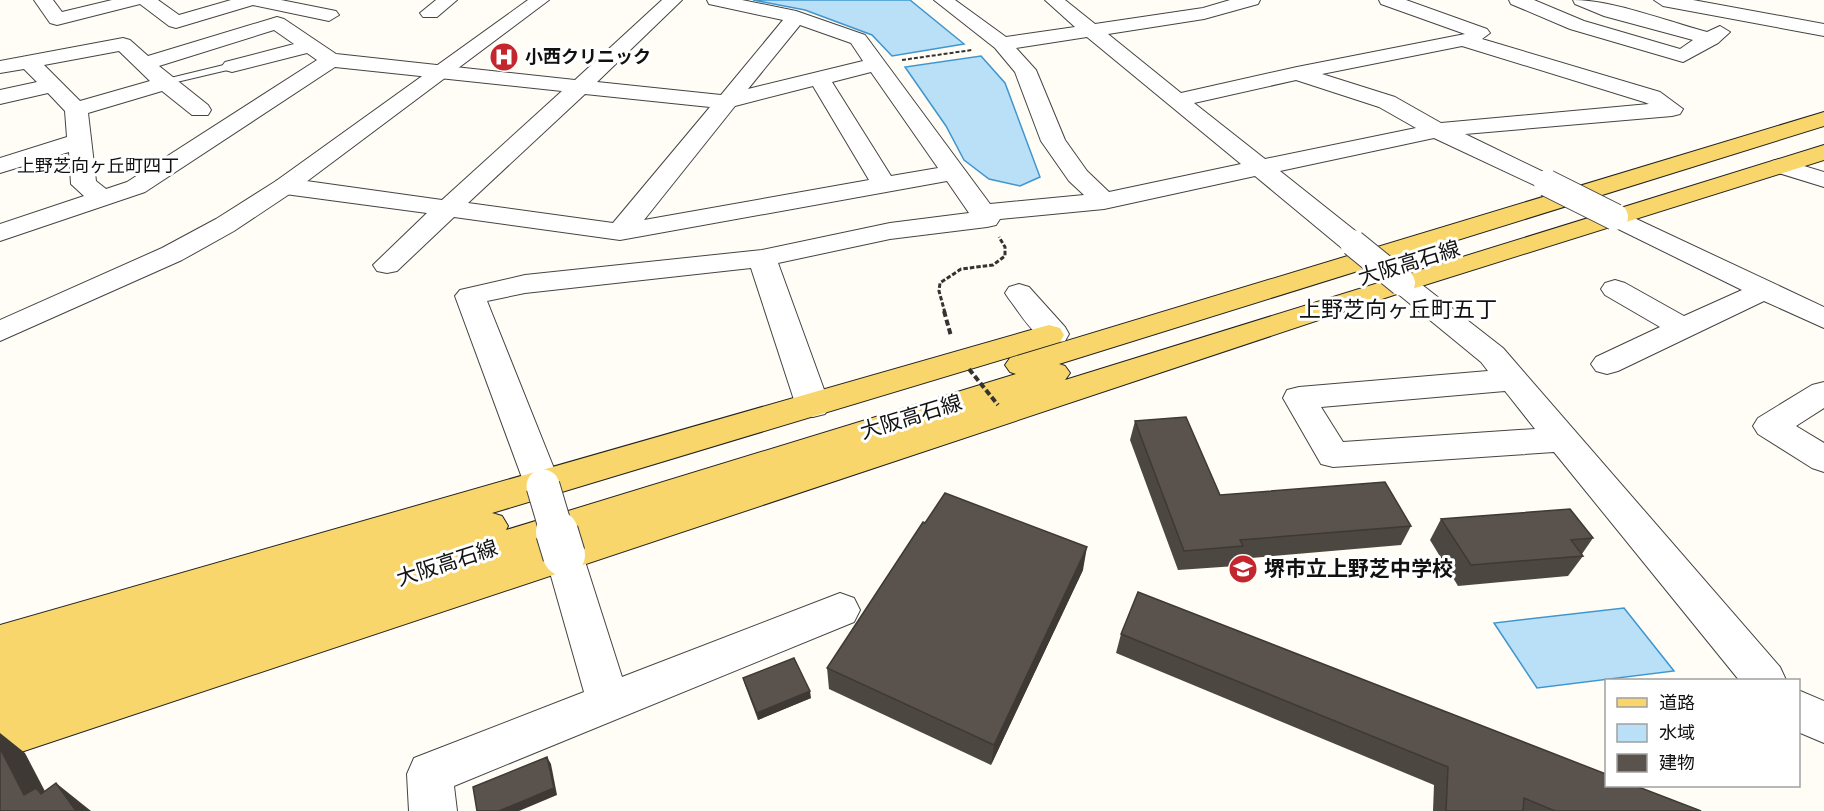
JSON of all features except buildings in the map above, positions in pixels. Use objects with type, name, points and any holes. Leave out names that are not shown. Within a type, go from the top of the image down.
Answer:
[{"type":"main road","points":[[0,643],[434,514],[543,486],[813,406],[966,365],[1054,334],[1546,183],[1824,102]]},
{"type":"main road","name":"大阪高石線","points":[[0,675],[1339,269],[1824,119]]},
{"type":"main road","name":"大阪高石線","points":[[0,707],[707,480],[1824,137]]},
{"type":"main road","points":[[0,738],[1402,283],[1824,152]]},
{"type":"street","points":[[43,0],[71,40]]},
{"type":"street","points":[[57,19],[135,0]]},
{"type":"street","points":[[146,0],[176,22],[252,0],[268,1],[284,8],[328,15]]},
{"type":"street","points":[[430,13],[448,0]]},
{"type":"street","points":[[0,331],[172,254],[225,225],[285,186],[540,0]]},
{"type":"street","points":[[387,265],[673,0]]},
{"type":"street","points":[[716,0],[796,17],[858,39],[985,216]]},
{"type":"street","points":[[943,0],[1002,44],[1025,70],[1053,141],[1078,176],[1104,201]]},
{"type":"street","points":[[1054,0],[1492,355],[1763,679]]},
{"type":"street","points":[[1002,44],[1204,13],[1251,0]]},
{"type":"street","points":[[1178,100],[1463,40],[1480,33],[1389,0]]},
{"type":"street","points":[[1518,0],[1577,25],[1683,56],[1715,36],[1611,12],[1582,0]]},
{"type":"street","points":[[1663,0],[1824,30]]},
{"type":"street","points":[[1722,11],[1763,0]]},
{"type":"street","points":[[144,64],[307,12]]},
{"type":"street","points":[[620,232],[724,102],[796,17]]},
{"type":"street","points":[[277,23],[331,60],[724,102],[877,64]]},
{"type":"street","points":[[609,703],[543,486],[470,296],[525,284],[762,258],[890,231],[1104,201],[1437,130],[1672,109],[1652,97],[1537,54],[1463,40]]},
{"type":"street","points":[[0,68],[123,44],[200,110]]},
{"type":"street","points":[[232,66],[309,46]]},
{"type":"street","points":[[0,233],[136,187],[331,60]]},
{"type":"street","points":[[29,62],[50,86],[76,109],[77,142],[84,184],[104,199]]},
{"type":"street","points":[[1298,74],[1387,102],[1437,130],[1824,319]]},
{"type":"street","points":[[819,78],[884,185]]},
{"type":"street","points":[[76,109],[165,82]]},
{"type":"street","points":[[0,98],[50,86]]},
{"type":"street","points":[[0,166],[77,142]]},
{"type":"street","points":[[1780,166],[1824,180]]},
{"type":"street","points":[[285,186],[620,232],[952,173]]},
{"type":"street","points":[[762,258],[813,406]]},
{"type":"street","points":[[1615,289],[1683,328]]},
{"type":"street","points":[[1607,364],[1764,290]]},
{"type":"street","points":[[1019,293],[1054,334]]},
{"type":"street","points":[[1513,380],[1299,398],[1333,455],[1562,439]]},
{"type":"street","points":[[1824,393],[1770,426],[1824,459]]},
{"type":"street","points":[[433,811],[430,774],[840,610]]},
{"type":"street","points":[[1800,711],[1824,723]]},
{"type":"lane","points":[[165,82],[232,66]]},
{"type":"path","points":[[899,61],[1002,44]]},
{"type":"path","points":[[985,216],[1005,247],[1005,256],[993,265],[961,269],[940,283],[939,291],[955,349],[998,405]]},
{"type":"water","points":[[753,0],[910,0],[964,44],[892,56],[872,35],[805,10]]},
{"type":"water","points":[[981,56],[1005,83],[1040,177],[1020,186],[989,179],[964,160],[946,126],[905,67]]},
{"type":"water","points":[[1624,608],[1674,671],[1537,688],[1494,623]]},
{"type":"place","name":"小西クリニック","points":[[504,57]]},
{"type":"place","name":"堺市立上野芝中学校","points":[[1243,569]]},
{"type":"district","name":"上野芝向ヶ丘町四丁","points":[[98,166]]},
{"type":"district","name":"上野芝向ヶ丘町五丁","points":[[1398,309]]}]
